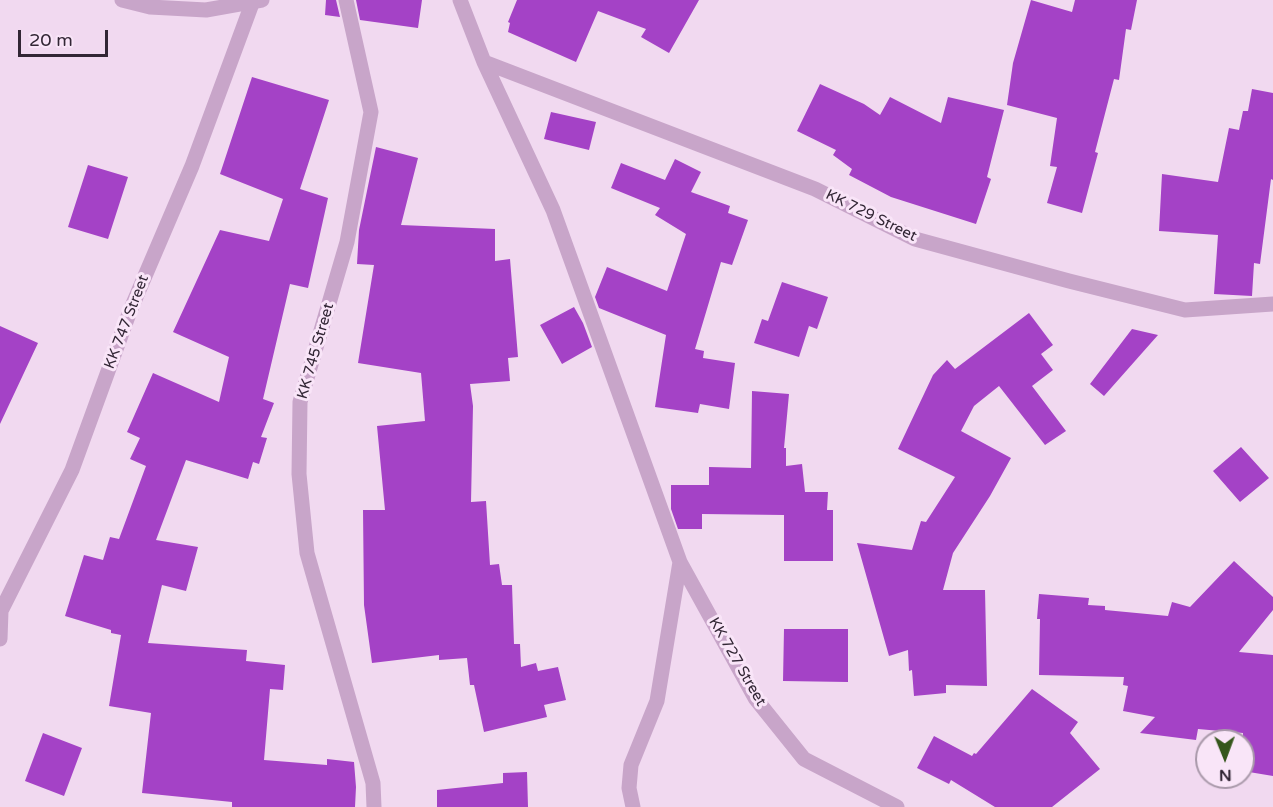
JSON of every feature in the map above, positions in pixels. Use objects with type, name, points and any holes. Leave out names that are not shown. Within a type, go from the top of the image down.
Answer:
[{"type":"street","points":[[122,0],[150,7],[206,10],[257,1]]},
{"type":"street","name":"KK 745 Street","points":[[346,0],[371,112],[347,243],[300,402],[299,474],[307,553],[373,783],[374,807]]},
{"type":"street","name":"KK 727 Street","points":[[460,0],[484,62],[553,210],[680,562],[755,698],[804,759],[897,807]]},
{"type":"street","name":"KK 747 Street","points":[[0,639],[1,610],[72,471],[130,311],[192,166],[257,1]]},
{"type":"street","name":"KK 729 Street","points":[[484,62],[815,189],[915,239],[1185,310],[1273,304]]},
{"type":"street","points":[[633,807],[629,788],[631,765],[657,702],[680,562]]},
{"type":"building","points":[[326,0],[336,0],[340,17],[325,15]]},
{"type":"building","points":[[356,0],[422,0],[418,28],[360,20]]},
{"type":"building","points":[[517,0],[699,0],[669,53],[641,37],[646,29],[598,11],[576,62],[508,32],[510,23],[508,22]]},
{"type":"building","points":[[1031,0],[1072,12],[1075,0],[1137,0],[1131,30],[1126,29],[1119,80],[1114,79],[1082,213],[1047,203],[1057,167],[1050,166],[1057,118],[1007,105],[1013,63]]},
{"type":"building","points":[[252,77],[329,100],[300,189],[328,198],[308,288],[290,284],[263,399],[274,403],[261,437],[267,438],[259,464],[253,462],[248,479],[186,460],[156,540],[198,547],[186,591],[162,585],[148,643],[247,650],[246,661],[285,665],[283,690],[270,689],[264,760],[327,765],[327,759],[354,762],[355,807],[232,807],[232,802],[142,793],[151,713],[109,706],[121,635],[65,616],[84,555],[103,560],[110,537],[119,539],[146,466],[130,459],[140,438],[127,432],[153,373],[219,402],[229,357],[173,332],[220,230],[269,241],[283,199],[220,174]]},
{"type":"building","points":[[820,84],[864,104],[880,115],[890,97],[941,123],[948,97],[1004,110],[987,177],[991,179],[976,224],[891,197],[849,175],[852,169],[833,155],[836,150],[797,131]]},
{"type":"building","points":[[1252,89],[1273,93],[1273,180],[1271,179],[1260,264],[1254,263],[1252,296],[1214,294],[1218,235],[1159,231],[1162,174],[1218,182],[1229,128],[1239,130],[1243,111],[1248,111]]},
{"type":"building","points":[[551,112],[596,122],[589,150],[544,139]]},
{"type":"building","points":[[376,147],[418,158],[401,225],[495,229],[495,261],[510,259],[518,357],[508,358],[510,381],[470,384],[473,406],[471,502],[486,501],[490,565],[499,564],[502,585],[512,585],[514,644],[520,644],[521,667],[536,663],[538,671],[558,667],[566,700],[544,705],[547,717],[484,732],[474,685],[470,685],[467,658],[439,660],[439,655],[372,663],[364,605],[363,510],[385,510],[377,426],[425,421],[421,373],[358,363],[374,265],[357,264],[359,230]]},
{"type":"building","points":[[675,159],[701,172],[691,192],[730,206],[728,213],[748,220],[732,265],[721,262],[695,349],[704,351],[703,358],[735,363],[729,409],[700,404],[698,413],[655,407],[666,335],[599,308],[595,297],[607,267],[667,291],[686,234],[655,215],[660,208],[611,188],[621,163],[665,180]]},
{"type":"building","points":[[88,165],[128,177],[108,239],[68,227]]},
{"type":"building","points":[[782,282],[828,297],[817,329],[809,326],[799,357],[754,343],[762,319],[768,321]]},
{"type":"building","points":[[574,307],[592,347],[562,364],[540,325]]},
{"type":"building","points":[[1029,313],[1053,345],[1041,354],[1053,370],[1032,386],[1066,431],[1045,445],[999,386],[974,406],[961,431],[1011,458],[990,496],[953,553],[943,590],[985,590],[987,686],[946,685],[946,693],[914,696],[908,650],[889,656],[857,543],[912,550],[921,521],[926,522],[955,477],[898,449],[933,375],[947,360],[955,369]]},
{"type":"building","points":[[0,326],[38,343],[0,424]]},
{"type":"building","points":[[1132,329],[1158,335],[1104,396],[1090,384]]},
{"type":"building","points":[[752,391],[789,394],[784,448],[786,448],[786,466],[802,464],[805,492],[828,492],[827,510],[833,510],[833,561],[784,561],[784,515],[702,514],[702,529],[678,529],[671,509],[671,485],[709,485],[709,467],[751,468]]},
{"type":"building","points":[[1241,447],[1269,478],[1240,502],[1213,471]]},
{"type":"building","points":[[1234,561],[1273,597],[1273,610],[1239,652],[1273,655],[1273,776],[1255,773],[1255,729],[1195,729],[1195,740],[1140,733],[1155,717],[1123,711],[1128,686],[1123,685],[1124,677],[1039,675],[1040,619],[1037,619],[1039,594],[1089,598],[1088,605],[1105,606],[1105,610],[1168,616],[1172,602],[1190,607]]},
{"type":"building","points":[[784,629],[848,629],[848,682],[783,681]]},
{"type":"building","points":[[1032,689],[1078,722],[1070,733],[1100,769],[1052,807],[995,807],[951,780],[949,784],[917,768],[934,736],[972,756],[976,754]]},
{"type":"building","points":[[43,733],[82,748],[64,796],[25,781]]},
{"type":"building","points":[[527,772],[528,807],[437,807],[437,790],[503,783],[503,773]]}]
